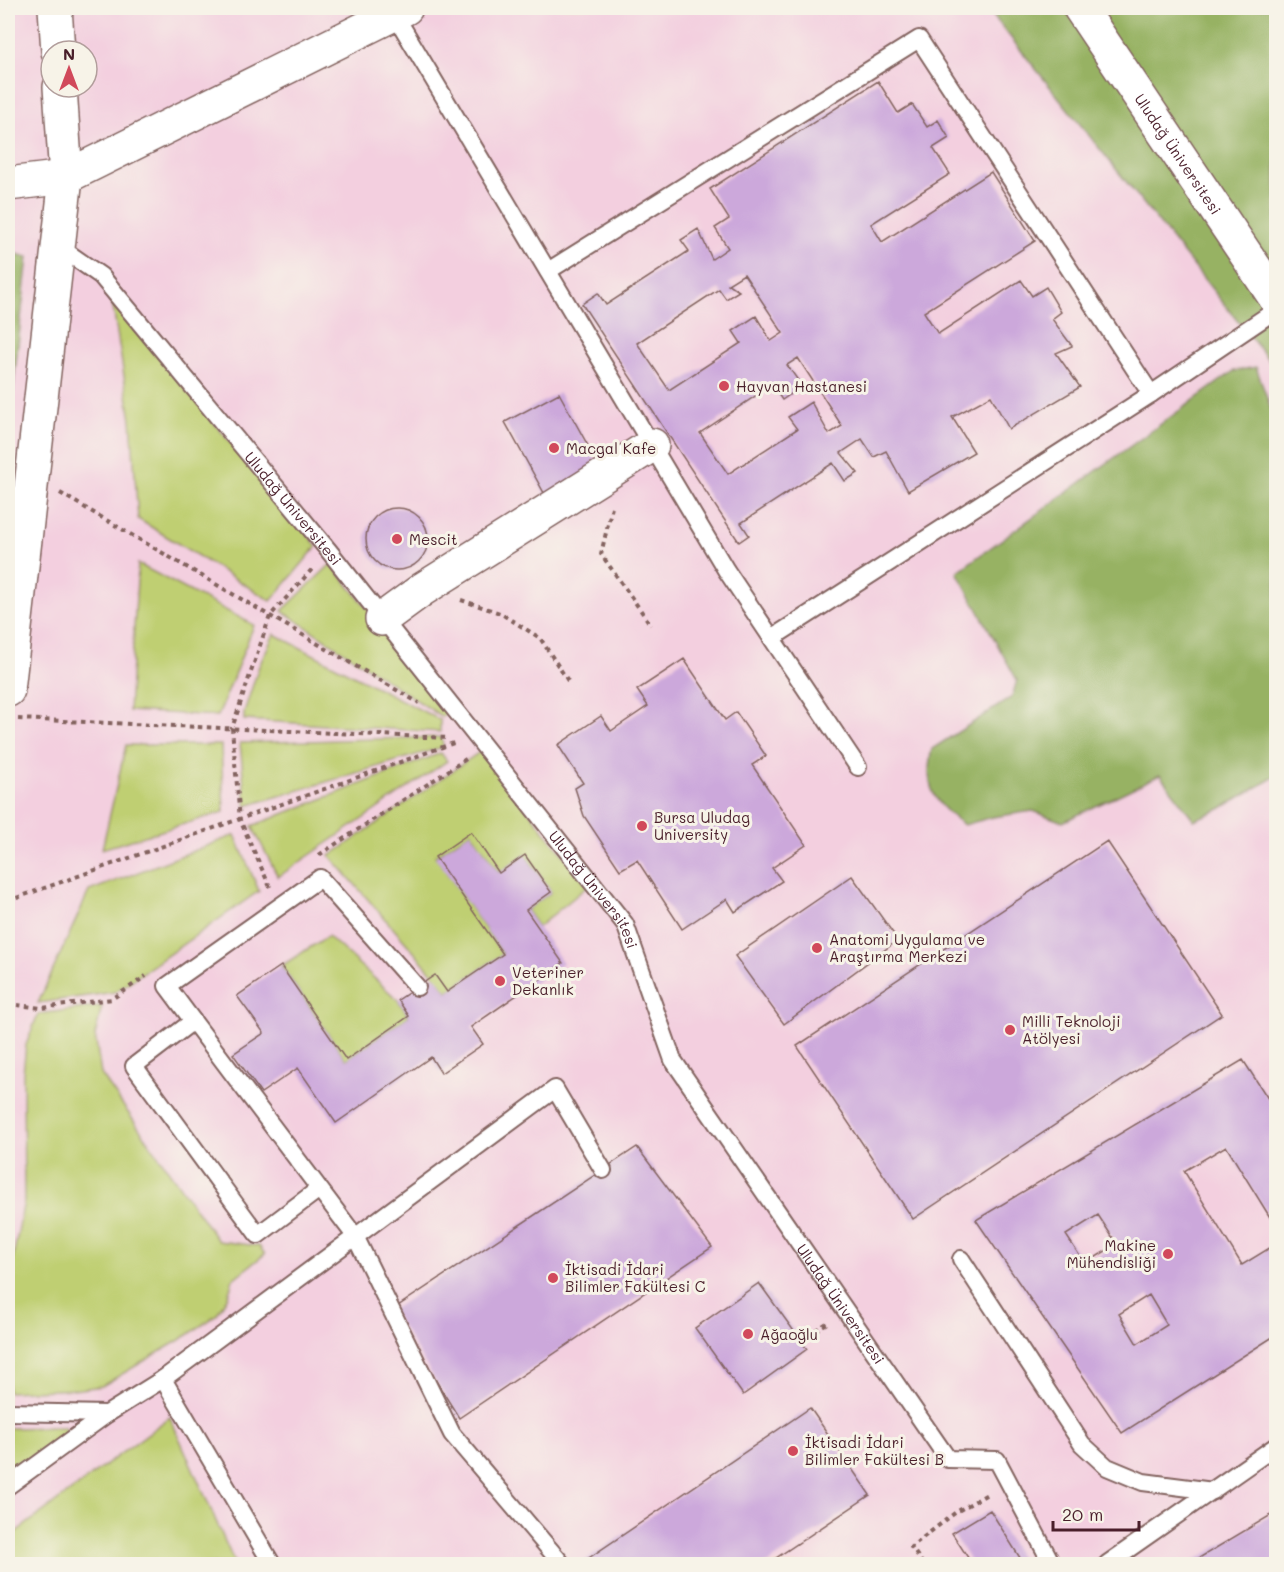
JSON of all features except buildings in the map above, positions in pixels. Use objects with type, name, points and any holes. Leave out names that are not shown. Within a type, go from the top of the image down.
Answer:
[{"type":"street","points":[[55,8],[57,39]]},
{"type":"street","name":"Uludağ Üniversitesi","points":[[1080,8],[1276,299]]},
{"type":"street","points":[[8,184],[66,177],[401,11]]},
{"type":"street","points":[[8,690],[66,177],[61,99]]},
{"type":"street","points":[[382,619],[423,589],[652,445]]},
{"type":"lane","points":[[401,11],[548,271],[726,570],[858,767]]},
{"type":"lane","points":[[548,271],[919,39],[1151,393]]},
{"type":"lane","name":"Uludağ Üniversitesi","points":[[58,246],[101,276],[328,551],[625,924],[673,1060],[948,1459],[998,1460],[1052,1564]]},
{"type":"lane","points":[[772,638],[1276,310]]},
{"type":"lane","points":[[417,987],[320,878],[167,986],[355,1236],[452,1434],[562,1564]]},
{"type":"lane","points":[[193,1020],[134,1065],[258,1234],[320,1189]]},
{"type":"lane","points":[[8,1486],[107,1414],[163,1378],[555,1089],[603,1170]]},
{"type":"lane","points":[[961,1259],[1082,1444],[1107,1467],[1143,1482],[1213,1491]]},
{"type":"lane","points":[[163,1378],[272,1564]]},
{"type":"lane","points":[[8,1412],[107,1414]]},
{"type":"lane","points":[[1107,1564],[1276,1446]]},
{"type":"path","points":[[621,464],[602,554],[651,625]]},
{"type":"path","points":[[31,476],[422,705]]},
{"type":"path","points":[[270,887],[240,820],[232,728],[270,616],[328,551]]},
{"type":"path","points":[[423,589],[500,613],[540,638],[570,684]]},
{"type":"path","points":[[8,719],[458,740],[240,820],[8,901]]},
{"type":"path","points":[[800,1340],[845,1311]]},
{"type":"path","points":[[923,1564],[911,1547],[956,1512],[1009,1482]]},
{"type":"shaded area","name":"Bursa Uludag University","points":[[8,8],[1276,8],[1276,1564],[8,1564]]},
{"type":"green space","points":[[987,8],[1276,8],[1276,369]]},
{"type":"green space","points":[[8,252],[28,257],[8,433]]},
{"type":"green space","points":[[112,301],[317,546],[271,601],[138,519],[131,420]]},
{"type":"green space","points":[[1256,367],[1276,419],[1276,776],[1220,809],[1194,820],[1160,775],[1063,822],[1033,811],[993,817],[964,825],[945,809],[933,793],[929,774],[932,749],[1012,697],[1017,680],[957,572],[1234,371]]},
{"type":"green space","points":[[138,564],[254,625],[218,716],[129,711]]},
{"type":"green space","points":[[331,564],[450,709],[442,717],[282,611]]},
{"type":"green space","points":[[274,634],[440,720],[440,732],[244,720],[244,712],[259,666]]},
{"type":"green space","points":[[442,737],[443,747],[246,806],[240,743]]},
{"type":"green space","points":[[126,745],[221,745],[224,812],[102,849]]},
{"type":"green space","points":[[481,751],[588,886],[538,927],[526,910],[551,892],[525,855],[499,873],[471,832],[435,856],[503,954],[447,992],[330,856]]},
{"type":"green space","points":[[441,753],[447,761],[278,877],[252,826]]},
{"type":"green space","points":[[235,835],[259,891],[115,992],[38,1003],[89,891]]},
{"type":"green space","points":[[328,936],[398,1000],[409,1016],[346,1060],[281,966]]},
{"type":"green space","points":[[102,1006],[95,1035],[101,1074],[218,1241],[259,1246],[265,1254],[233,1279],[228,1296],[217,1314],[188,1335],[102,1386],[8,1392],[8,1284],[24,1201],[23,1073],[26,1045],[38,1014]]},
{"type":"green space","points":[[170,1417],[235,1564],[8,1564],[8,1538]]},
{"type":"green space","points":[[65,1427],[68,1433],[8,1473],[8,1428]]},
{"type":"place","name":"Hayvan Hastanesi","points":[[724,386]]},
{"type":"place","name":"Macgal Kafe","points":[[554,448]]},
{"type":"place","name":"Mescit","points":[[397,539]]},
{"type":"place","name":"Bursa Uludag University","points":[[642,826]]},
{"type":"place","name":"Anatomi Uygulama ve Araştırma Merkezi","points":[[817,948]]},
{"type":"place","name":"Veteriner Dekanlık","points":[[500,981]]},
{"type":"place","name":"Milli Teknoloji Atölyesi","points":[[1010,1030]]},
{"type":"place","name":"Makine Mühendisliği","points":[[1168,1254]]},
{"type":"place","name":"İktisadi İdari Bilimler Fakültesi C","points":[[553,1278]]},
{"type":"place","name":"Ağaoğlu","points":[[748,1334]]},
{"type":"place","name":"İktisadi İdari Bilimler Fakültesi B","points":[[793,1451]]}]
